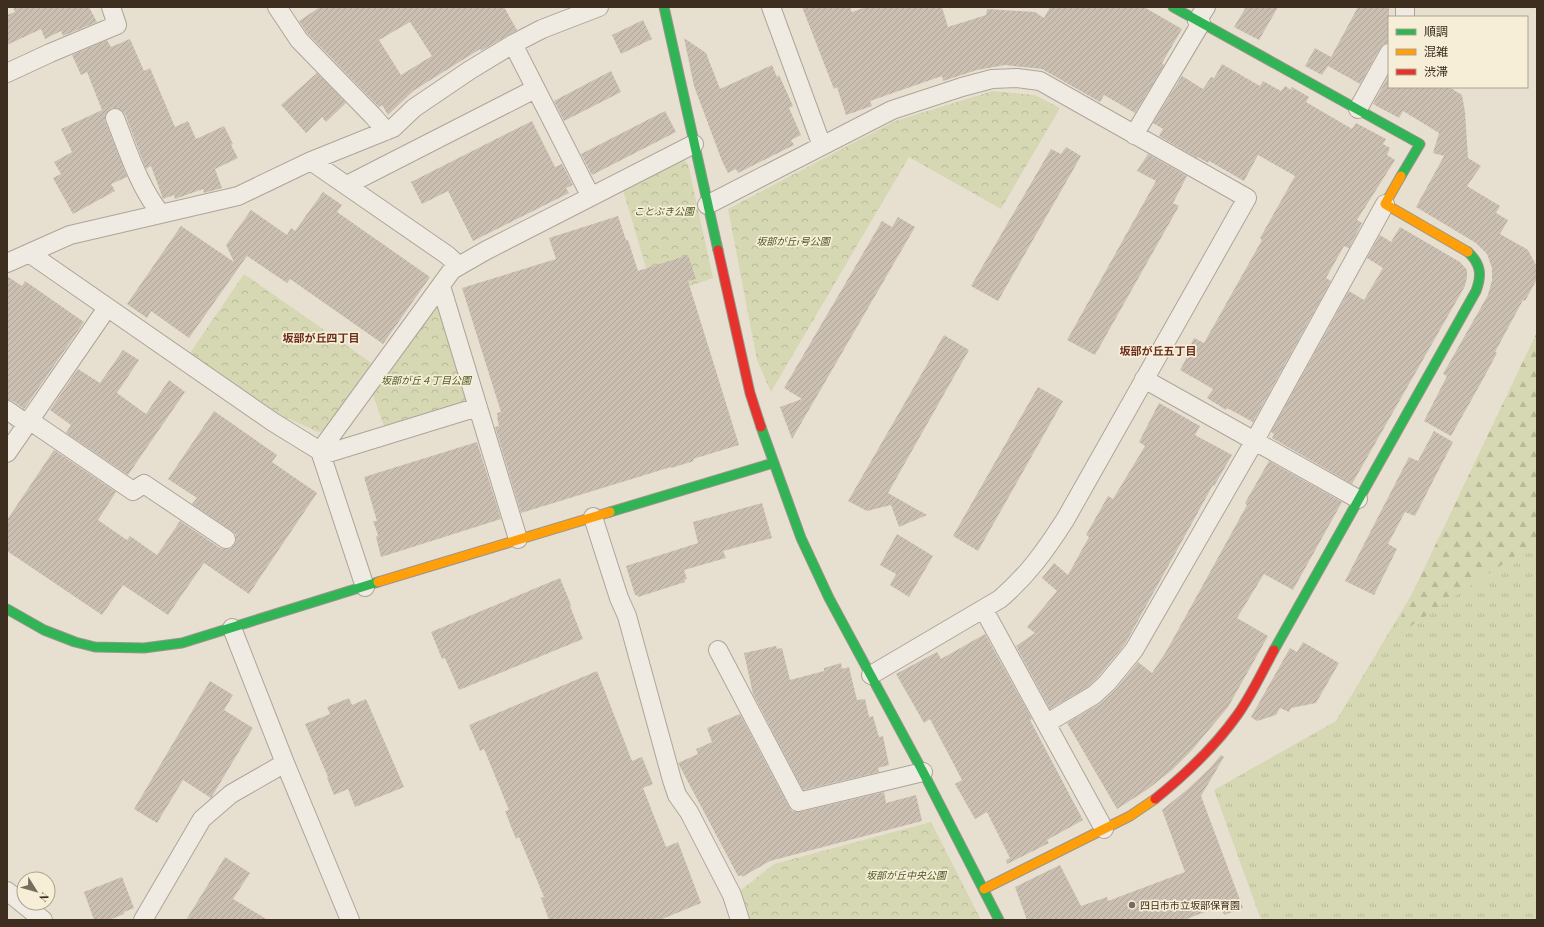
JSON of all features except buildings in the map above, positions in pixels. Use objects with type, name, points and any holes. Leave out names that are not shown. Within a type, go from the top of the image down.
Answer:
[{"type":"street","points":[[7,73],[50,53],[118,25],[111,7]]},
{"type":"street","points":[[277,7],[299,40],[386,131]]},
{"type":"street","points":[[7,263],[70,234],[238,196],[311,160],[393,128],[426,99],[512,44],[542,29],[598,7]]},
{"type":"street","points":[[664,7],[750,393],[773,463],[801,538],[829,598],[923,772],[999,920]]},
{"type":"street","points":[[771,7],[822,146]]},
{"type":"street","points":[[1047,724],[1094,694],[1107,682],[1134,650],[1254,442],[1420,144],[1202,17],[1173,7]]},
{"type":"street","points":[[1134,135],[1202,17]]},
{"type":"street","points":[[512,44],[591,197]]},
{"type":"street","points":[[1358,109],[1388,55]]},
{"type":"street","points":[[707,205],[892,110],[962,87],[992,79],[1017,78],[1040,81],[1246,198],[1065,520],[1048,547],[1030,570],[1016,586],[984,610],[871,674]]},
{"type":"street","points":[[346,185],[536,89]]},
{"type":"street","points":[[115,118],[137,175],[151,202],[161,214]]},
{"type":"street","points":[[321,453],[452,270],[694,144]]},
{"type":"street","points":[[311,160],[447,255],[458,266]]},
{"type":"street","points":[[984,889],[1104,829],[1136,812],[1155,799],[1180,779],[1201,758],[1238,714],[1476,290],[1481,275],[1480,266],[1476,259],[1468,252],[1386,204]]},
{"type":"street","points":[[29,253],[273,422],[321,453],[365,587]]},
{"type":"street","points":[[441,286],[518,539]]},
{"type":"street","points":[[7,453],[107,308]]},
{"type":"street","points":[[1144,379],[1358,500]]},
{"type":"street","points":[[321,453],[478,407]]},
{"type":"street","points":[[7,410],[28,422],[133,491],[144,484],[226,539]]},
{"type":"street","points":[[7,609],[45,630],[86,646],[129,650],[152,649],[182,643],[518,539],[773,463]]},
{"type":"street","points":[[593,517],[619,598],[627,616],[677,795],[689,812],[732,895],[740,920]]},
{"type":"street","points":[[984,610],[1104,829]]},
{"type":"street","points":[[232,628],[285,763],[350,920]]},
{"type":"street","points":[[718,650],[798,802],[923,772]]},
{"type":"street","points":[[143,920],[202,819],[231,794],[285,763]]},
{"type":"street","points":[[7,891],[43,920]]},
{"type":"green space","name":"坂部が丘1号公園","points":[[993,91],[1035,95],[1060,108],[1001,209],[909,157],[771,392],[757,360],[728,209],[895,121]]},
{"type":"green space","name":"ことぶき公園","points":[[684,160],[688,164],[713,278],[655,298],[623,190]]},
{"type":"green space","points":[[244,274],[373,364],[324,431],[318,432],[276,413],[190,353]]},
{"type":"green space","name":"坂部が丘４丁目公園","points":[[436,307],[442,311],[470,402],[385,429],[373,395]]},
{"type":"green space","points":[[1537,332],[1537,541],[1390,640]]},
{"type":"green space","points":[[1537,532],[1537,920],[1261,920],[1214,790],[1336,721],[1415,589]]},
{"type":"green space","name":"坂部が丘中央公園","points":[[931,822],[981,920],[750,920],[740,891],[774,864]]},
{"type":"traffic: fast","points":[[664,7],[718,250]]},
{"type":"traffic: fast","points":[[1173,7],[1420,144],[1401,176]]},
{"type":"traffic: fast","points":[[1274,650],[1476,291],[1480,275],[1478,265],[1468,252]]},
{"type":"traffic: fast","points":[[761,427],[801,538],[829,598],[923,772],[999,920]]},
{"type":"traffic: fast","points":[[610,512],[773,463]]},
{"type":"traffic: fast","points":[[7,609],[44,630],[75,642],[95,647],[144,648],[182,643],[378,582]]},
{"type":"traffic: slow","points":[[1401,176],[1385,204],[1468,252]]},
{"type":"traffic: slow","points":[[378,582],[610,512]]},
{"type":"traffic: slow","points":[[984,889],[1130,816],[1155,799]]},
{"type":"traffic: jam","points":[[718,250],[750,393],[761,427]]},
{"type":"traffic: jam","points":[[1155,799],[1200,760],[1220,738],[1248,699],[1274,650]]},
{"type":"place","name":"四日市市立坂部保育園","points":[[1132,905]]},
{"type":"district","name":"坂部が丘四丁目","points":[[321,337]]},
{"type":"district","name":"坂部が丘五丁目","points":[[1158,350]]}]
